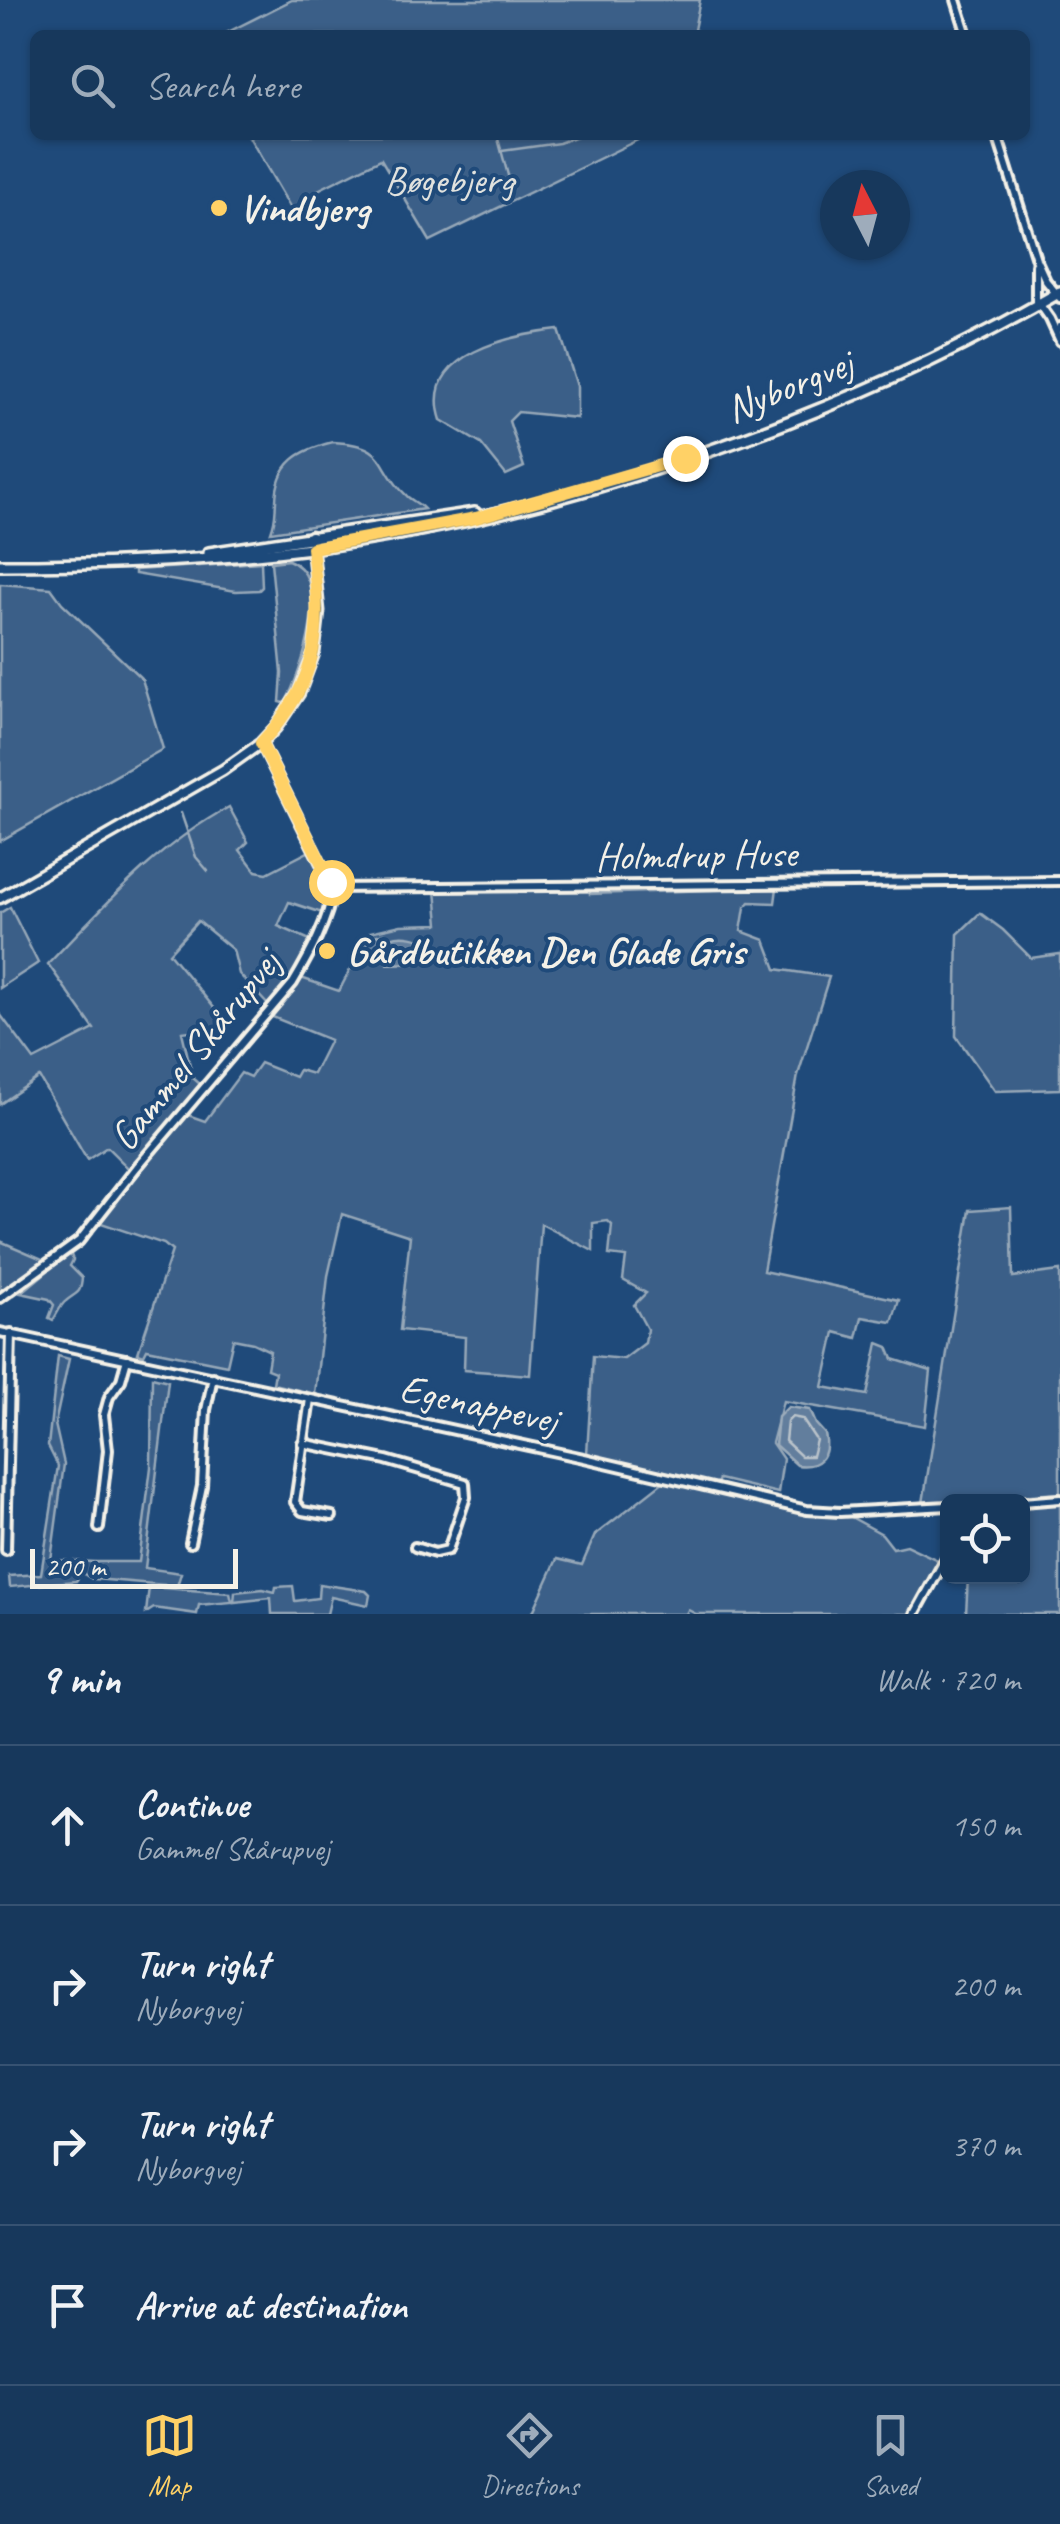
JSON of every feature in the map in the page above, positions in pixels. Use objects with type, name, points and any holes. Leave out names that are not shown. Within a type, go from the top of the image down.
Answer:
[{"type":"main road","name":"Nyborgvej","points":[[156,561],[312,548],[460,522],[685,458],[782,424],[900,373],[1059,294]]},
{"type":"main road","name":"Nyborgvej","points":[[156,561],[528,504]]},
{"type":"main road","points":[[0,565],[156,561]]},
{"type":"street","points":[[956,0],[965,30]]},
{"type":"street","points":[[999,140],[1036,259],[1046,280],[1059,294]]},
{"type":"street","points":[[1036,259],[1034,287],[1039,304],[1060,340]]},
{"type":"street","points":[[0,898],[223,770],[261,743],[299,692],[314,653],[319,611],[311,536]]},
{"type":"street","points":[[261,743],[332,888]]},
{"type":"street","name":"Holmdrup Huse","points":[[332,888],[1060,881]]},
{"type":"street","name":"Gammel Skårupvej","points":[[0,1298],[78,1241],[293,984],[332,899],[332,888]]},
{"type":"street","name":"Egenappevej","points":[[0,1332],[807,1510],[940,1506]]},
{"type":"street","points":[[6,1550],[12,1333]]},
{"type":"street","points":[[99,1528],[108,1450],[104,1414],[127,1358]]},
{"type":"street","points":[[190,1544],[202,1486],[206,1410],[213,1377]]},
{"type":"street","points":[[310,1399],[295,1502],[302,1511],[332,1516]]},
{"type":"street","points":[[302,1443],[386,1460],[465,1484],[466,1497],[448,1550],[435,1553],[415,1547]]},
{"type":"street","points":[[1030,1501],[1060,1499]]},
{"type":"street","points":[[915,1614],[940,1569]]},
{"type":"green space","points":[[292,0],[700,0],[694,30],[232,30]]},
{"type":"green space","name":"Bøgebjerg","points":[[251,140],[638,140],[430,241],[381,159],[318,190],[301,209],[293,212]]},
{"type":"green space","points":[[559,330],[577,386],[577,418],[518,412],[509,421],[524,467],[506,475],[481,444],[441,420],[438,397],[444,378],[456,363],[495,343]]},
{"type":"green space","points":[[333,442],[373,452],[396,484],[424,509],[271,532],[277,488],[286,467],[310,449]]},
{"type":"green space","points":[[288,560],[302,569],[312,604],[306,648],[285,703],[280,702],[282,673],[271,562]]},
{"type":"green space","points":[[261,562],[259,590],[236,591],[135,574],[135,570]]},
{"type":"green space","points":[[0,584],[51,588],[142,679],[163,749],[0,841]]},
{"type":"green space","points":[[229,807],[248,842],[240,850],[256,871],[267,873],[310,851],[330,885],[322,913],[289,902],[278,926],[310,940],[294,975],[269,1006],[239,974],[233,950],[198,921],[169,953],[229,1026],[182,1032],[193,1078],[200,1084],[130,1170],[107,1147],[87,1160],[39,1077],[0,1104],[0,1014],[34,1060],[94,1029],[48,964],[155,858]]},
{"type":"green space","points":[[777,888],[775,903],[750,902],[745,907],[741,931],[765,940],[776,969],[829,977],[798,1075],[763,1271],[899,1300],[892,1322],[862,1317],[857,1338],[835,1332],[823,1387],[867,1395],[878,1343],[888,1347],[893,1359],[931,1371],[925,1426],[783,1401],[772,1443],[783,1459],[778,1493],[719,1479],[716,1486],[587,1454],[593,1356],[624,1359],[645,1343],[647,1329],[634,1305],[646,1293],[623,1280],[626,1257],[609,1255],[612,1225],[608,1221],[593,1223],[593,1251],[541,1224],[530,1375],[464,1370],[465,1337],[400,1330],[410,1236],[342,1214],[328,1276],[315,1394],[273,1384],[275,1372],[267,1369],[270,1351],[253,1343],[233,1339],[227,1365],[147,1349],[144,1355],[138,1353],[172,1251],[164,1244],[98,1222],[188,1115],[205,1121],[241,1073],[250,1077],[260,1063],[295,1077],[299,1070],[313,1074],[330,1040],[270,1016],[301,978],[339,991],[370,932],[401,925],[439,924],[436,890],[590,889],[590,894]]},
{"type":"green space","points":[[10,907],[38,963],[0,988],[0,913]]},
{"type":"green space","points":[[980,913],[1031,958],[1060,954],[1060,1089],[995,1091],[956,1036],[958,934]]},
{"type":"green space","points":[[1011,1207],[1013,1277],[1060,1271],[1060,1493],[940,1494],[940,1502],[923,1503],[970,1210]]},
{"type":"green space","points":[[0,1241],[47,1261],[0,1292]]},
{"type":"green space","points":[[71,1255],[70,1266],[82,1278],[81,1283],[78,1292],[64,1302],[53,1320],[49,1318],[54,1305],[49,1299],[21,1293]]},
{"type":"green space","points":[[58,1356],[69,1359],[55,1424],[64,1464],[51,1560],[94,1562],[92,1579],[82,1573],[76,1581],[10,1587],[9,1576],[41,1574],[58,1466],[48,1446]]},
{"type":"green space","points":[[152,1377],[168,1381],[145,1568],[181,1573],[177,1586],[95,1579],[96,1562],[139,1562],[151,1467]]},
{"type":"green space","points":[[664,1481],[815,1515],[849,1516],[882,1534],[893,1548],[906,1545],[940,1561],[912,1614],[696,1614],[688,1610],[686,1614],[532,1614],[557,1559],[582,1565],[595,1535]]},
{"type":"green space","points":[[1060,1503],[1060,1614],[966,1614],[968,1584],[1030,1584],[1030,1505]]},
{"type":"green space","points":[[319,1584],[366,1591],[370,1595],[368,1605],[331,1597],[327,1614],[272,1614],[271,1598],[234,1602],[235,1592],[275,1592],[276,1587],[293,1586],[295,1601],[318,1598]]},
{"type":"green space","points":[[149,1587],[230,1593],[232,1602],[199,1605],[197,1614],[154,1608],[146,1613]]},
{"type":"water","points":[[384,933],[391,938],[422,940],[431,945],[433,952],[415,963],[388,964],[367,943],[370,937]]},
{"type":"water","points":[[788,1407],[810,1410],[825,1434],[826,1449],[817,1463],[797,1465],[775,1445],[778,1417]]},
{"type":"waterway","points":[[498,140],[512,190]]},
{"type":"waterway","points":[[502,151],[567,140]]},
{"type":"waterway","points":[[181,813],[196,857],[208,871]]},
{"type":"place","name":"Vindbjerg","points":[[219,208]]},
{"type":"place","name":"Gårdbutikken Den Glade Gris","points":[[327,951]]},
{"type":"route","points":[[331,882],[261,743],[276,728],[299,692],[314,653],[319,611],[312,548],[476,518],[685,458]]}]
